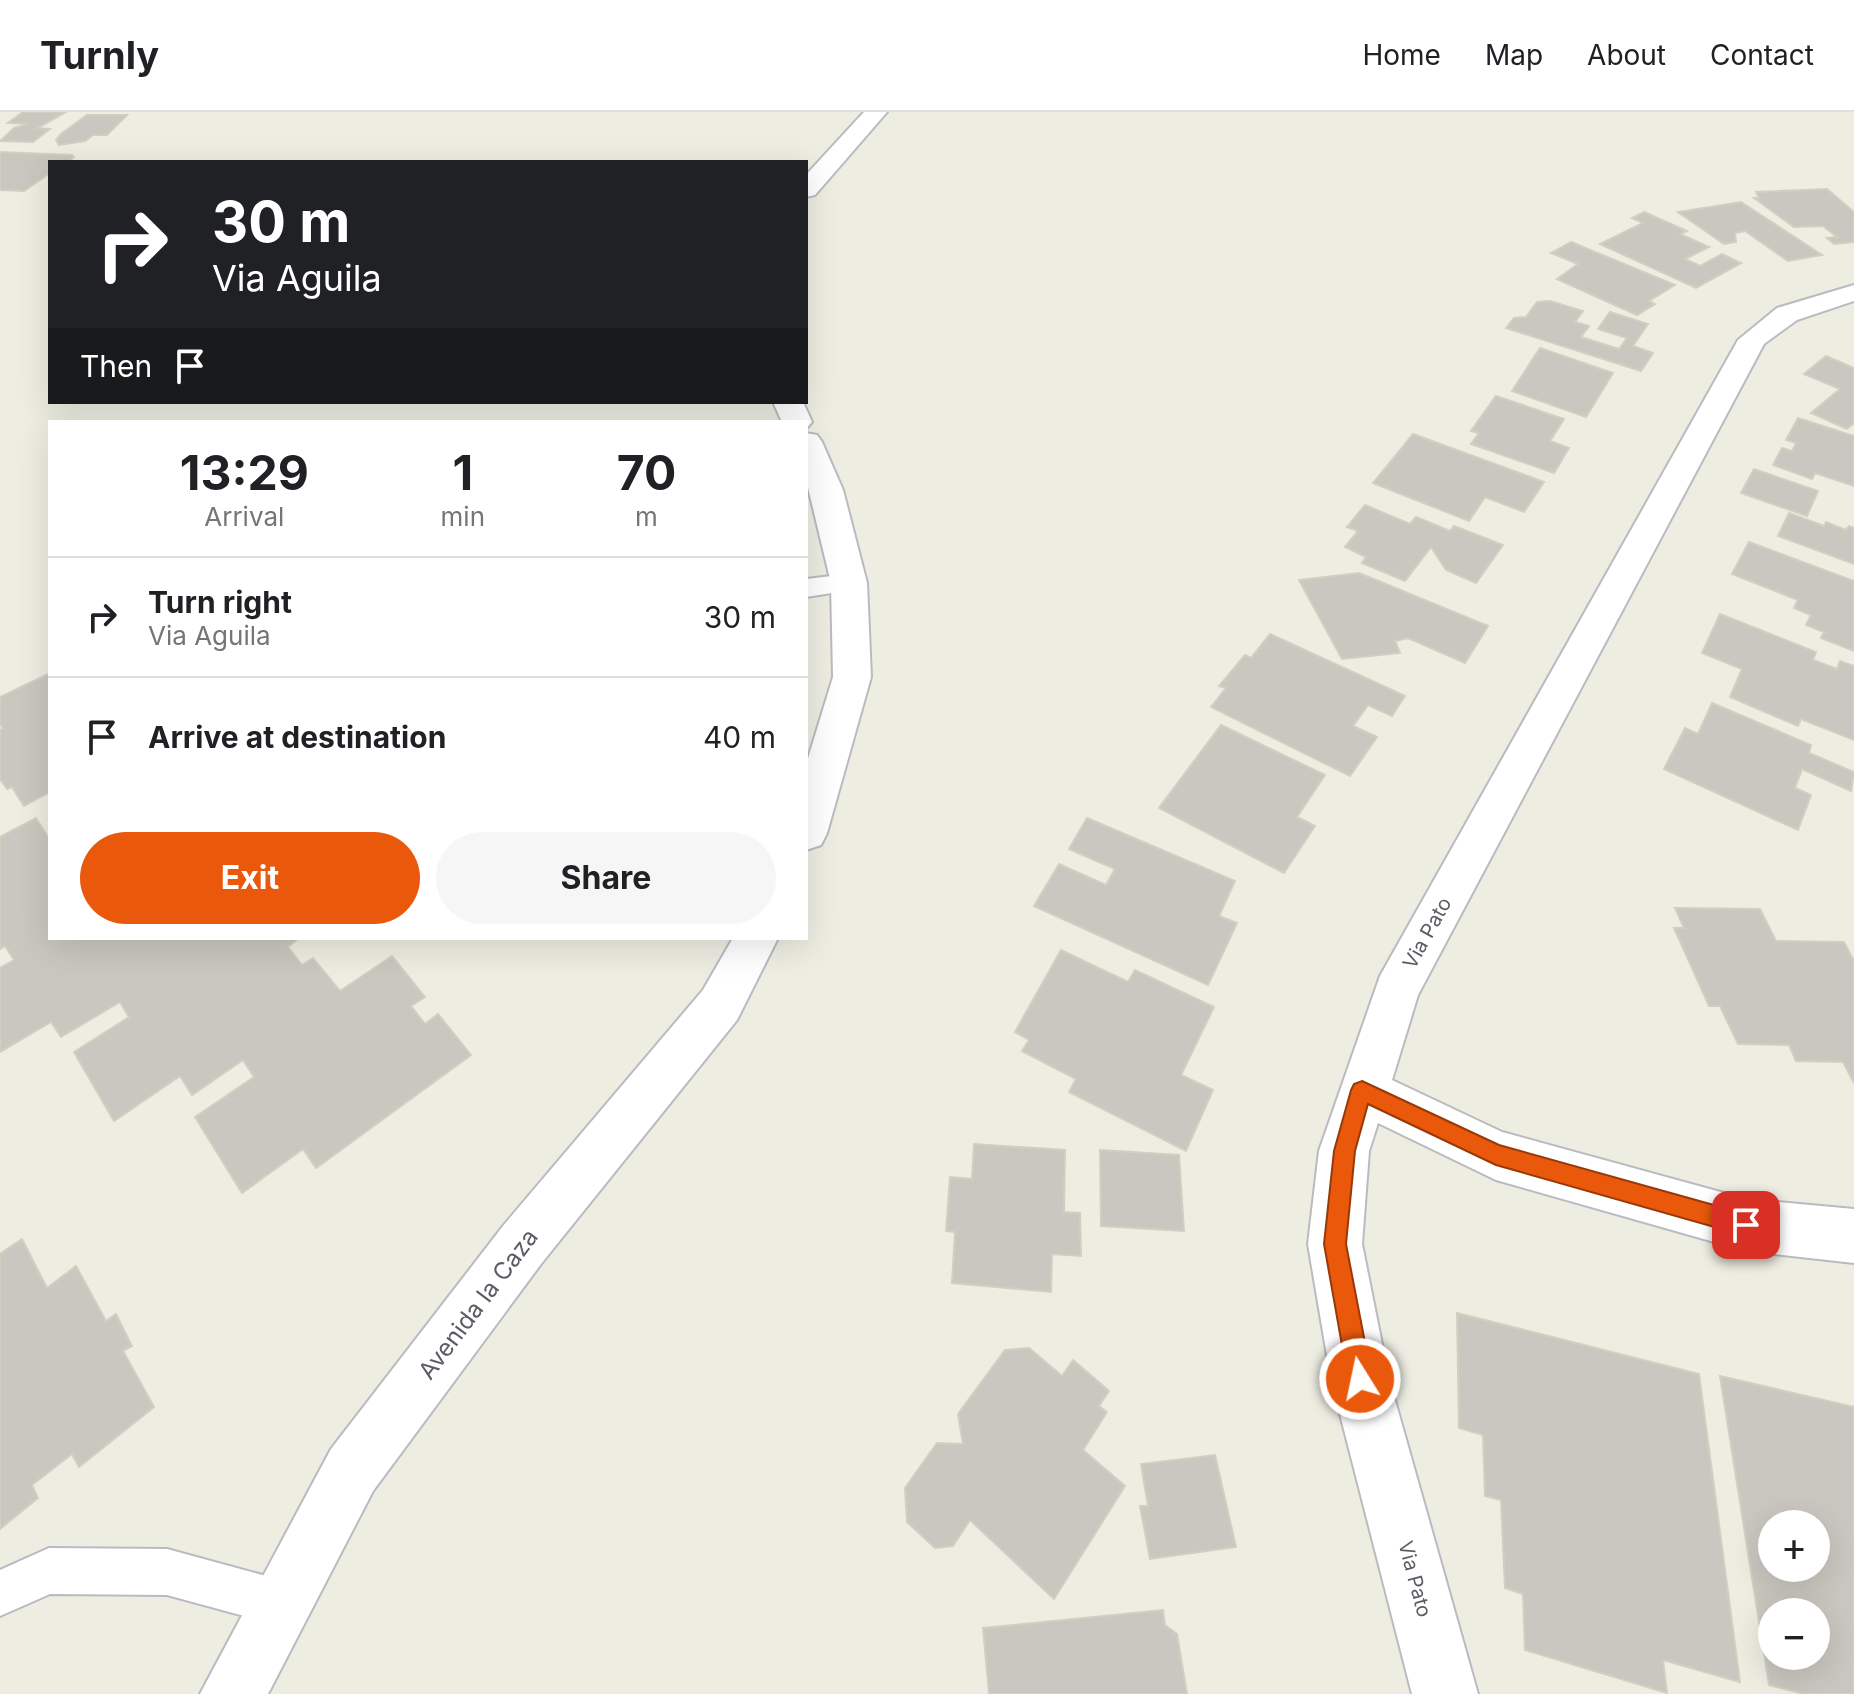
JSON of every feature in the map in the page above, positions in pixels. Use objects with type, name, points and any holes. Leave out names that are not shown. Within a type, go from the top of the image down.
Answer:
[{"type":"street","points":[[808,188],[876,112]]},
{"type":"street","name":"Via Pato","points":[[1445,1694],[1360,1379],[1335,1244],[1344,1151],[1396,991],[1752,340],[1775,318],[1812,303],[1854,293]]},
{"type":"street","points":[[808,447],[827,490],[849,583],[852,677],[808,826]]},
{"type":"street","name":"Avenida la Caza","points":[[233,1694],[352,1470],[522,1245],[720,1005],[755,940]]},
{"type":"street","points":[[1362,1090],[1496,1155],[1746,1225],[1854,1236]]},
{"type":"lane","points":[[808,588],[849,583]]},
{"type":"lane","points":[[0,1593],[49,1571],[167,1572],[281,1603]]},
{"type":"building","points":[[23,112],[66,112],[38,128],[50,129],[33,142],[0,141],[14,128],[28,124],[8,123]]},
{"type":"building","points":[[87,115],[127,115],[107,135],[93,135],[85,141],[59,145],[56,140],[61,134]]},
{"type":"building","points":[[0,152],[74,157],[70,160],[48,160],[48,174],[24,191],[0,190]]},
{"type":"building","points":[[1827,189],[1854,212],[1854,242],[1834,244],[1827,238],[1837,237],[1823,226],[1794,227],[1754,198],[1759,198],[1756,192]]},
{"type":"building","points":[[1741,202],[1822,255],[1788,261],[1745,231],[1735,233],[1736,242],[1724,244],[1678,212]]},
{"type":"building","points":[[1644,212],[1687,231],[1680,234],[1709,247],[1685,259],[1700,266],[1722,254],[1741,263],[1696,288],[1600,244],[1643,223],[1632,218]]},
{"type":"building","points":[[1571,242],[1675,285],[1649,301],[1655,304],[1637,315],[1557,279],[1578,264],[1551,253]]},
{"type":"building","points":[[1550,301],[1583,311],[1575,322],[1589,326],[1581,337],[1619,349],[1627,338],[1598,329],[1610,312],[1648,324],[1633,346],[1653,353],[1641,371],[1506,328],[1514,318],[1526,317],[1537,302]]},
{"type":"building","points":[[1540,348],[1613,373],[1586,417],[1512,391]]},
{"type":"building","points":[[1826,356],[1854,368],[1854,423],[1847,429],[1811,413],[1840,389],[1804,374]]},
{"type":"building","points":[[1496,396],[1564,419],[1550,441],[1569,448],[1554,473],[1471,444],[1479,433],[1471,431]]},
{"type":"building","points":[[1798,418],[1854,436],[1854,486],[1815,473],[1812,479],[1773,465],[1782,448],[1792,451],[1796,443],[1786,440]]},
{"type":"building","points":[[1413,434],[1544,482],[1524,512],[1485,497],[1469,521],[1373,483]]},
{"type":"building","points":[[1754,469],[1818,491],[1807,516],[1741,493]]},
{"type":"building","points":[[1365,505],[1410,524],[1416,517],[1450,531],[1454,526],[1503,545],[1476,583],[1446,570],[1431,547],[1405,581],[1362,563],[1366,557],[1345,547],[1358,531],[1347,527]]},
{"type":"building","points":[[1789,513],[1824,526],[1826,522],[1846,530],[1849,526],[1854,528],[1854,564],[1778,536]]},
{"type":"building","points":[[1749,542],[1854,581],[1854,651],[1821,638],[1824,632],[1806,625],[1811,615],[1794,608],[1798,600],[1732,574]]},
{"type":"building","points":[[1359,573],[1488,626],[1465,663],[1408,638],[1395,641],[1400,653],[1342,659],[1299,580]]},
{"type":"building","points":[[1720,614],[1816,652],[1813,660],[1837,669],[1840,661],[1854,666],[1854,740],[1801,719],[1798,726],[1730,697],[1742,669],[1702,653]]},
{"type":"building","points":[[1270,634],[1405,696],[1392,716],[1368,705],[1353,726],[1377,737],[1350,776],[1211,707],[1226,688],[1219,686],[1245,655],[1251,658]]},
{"type":"building","points":[[48,674],[48,793],[24,806],[12,787],[7,789],[0,779],[0,730],[3,729],[0,724],[0,697]]},
{"type":"building","points":[[1712,703],[1811,745],[1809,753],[1854,772],[1851,791],[1802,769],[1795,788],[1811,795],[1798,830],[1664,769],[1685,728],[1698,734]]},
{"type":"building","points":[[1221,725],[1325,775],[1297,817],[1315,826],[1284,873],[1159,808]]},
{"type":"building","points":[[36,818],[48,837],[48,940],[297,940],[288,947],[302,965],[313,958],[340,991],[392,956],[425,997],[411,1006],[425,1024],[438,1014],[471,1055],[316,1168],[303,1149],[242,1193],[195,1117],[254,1077],[243,1060],[192,1095],[180,1076],[114,1121],[74,1052],[129,1017],[120,1002],[61,1037],[51,1022],[0,1052],[0,968],[14,960],[5,946],[0,949],[0,837]]},
{"type":"building","points":[[1087,818],[1235,881],[1219,916],[1237,923],[1208,985],[1034,906],[1059,864],[1106,885],[1115,869],[1069,849]]},
{"type":"building","points":[[1675,908],[1760,909],[1776,941],[1844,942],[1854,961],[1854,1083],[1843,1062],[1796,1061],[1789,1045],[1738,1044],[1720,1006],[1709,1006],[1674,928],[1684,928]]},
{"type":"building","points":[[1061,950],[1128,982],[1135,970],[1214,1007],[1181,1075],[1213,1090],[1186,1151],[1069,1092],[1076,1079],[1022,1051],[1029,1040],[1015,1032]]},
{"type":"building","points":[[974,1144],[1065,1150],[1064,1212],[1080,1213],[1081,1256],[1052,1254],[1051,1292],[952,1283],[955,1232],[946,1231],[950,1177],[972,1179]]},
{"type":"building","points":[[1100,1150],[1179,1155],[1184,1231],[1101,1226]]},
{"type":"building","points":[[22,1239],[47,1288],[76,1266],[106,1321],[116,1314],[132,1346],[123,1351],[154,1407],[79,1467],[72,1454],[32,1485],[38,1498],[0,1529],[0,1254]]},
{"type":"building","points":[[1457,1313],[1699,1374],[1740,1682],[1663,1660],[1667,1693],[1525,1650],[1523,1594],[1505,1588],[1501,1500],[1485,1496],[1483,1435],[1459,1428]]},
{"type":"building","points":[[1029,1348],[1062,1376],[1073,1360],[1109,1391],[1099,1406],[1107,1412],[1083,1450],[1125,1486],[1054,1599],[970,1520],[953,1546],[935,1548],[907,1522],[905,1488],[937,1443],[963,1444],[958,1414],[1005,1350]]},
{"type":"building","points":[[1720,1376],[1854,1407],[1854,1694],[1804,1694],[1769,1685],[1767,1670],[1830,1670],[1830,1598],[1758,1598],[1758,1616]]},
{"type":"building","points":[[1215,1455],[1236,1547],[1150,1559],[1140,1506],[1148,1506],[1141,1464]]},
{"type":"building","points":[[1163,1610],[1165,1625],[1177,1634],[1187,1694],[989,1694],[983,1628]]},
{"type":"route","points":[[1360,1379],[1335,1244],[1344,1151],[1362,1090],[1496,1155],[1746,1225]]}]
